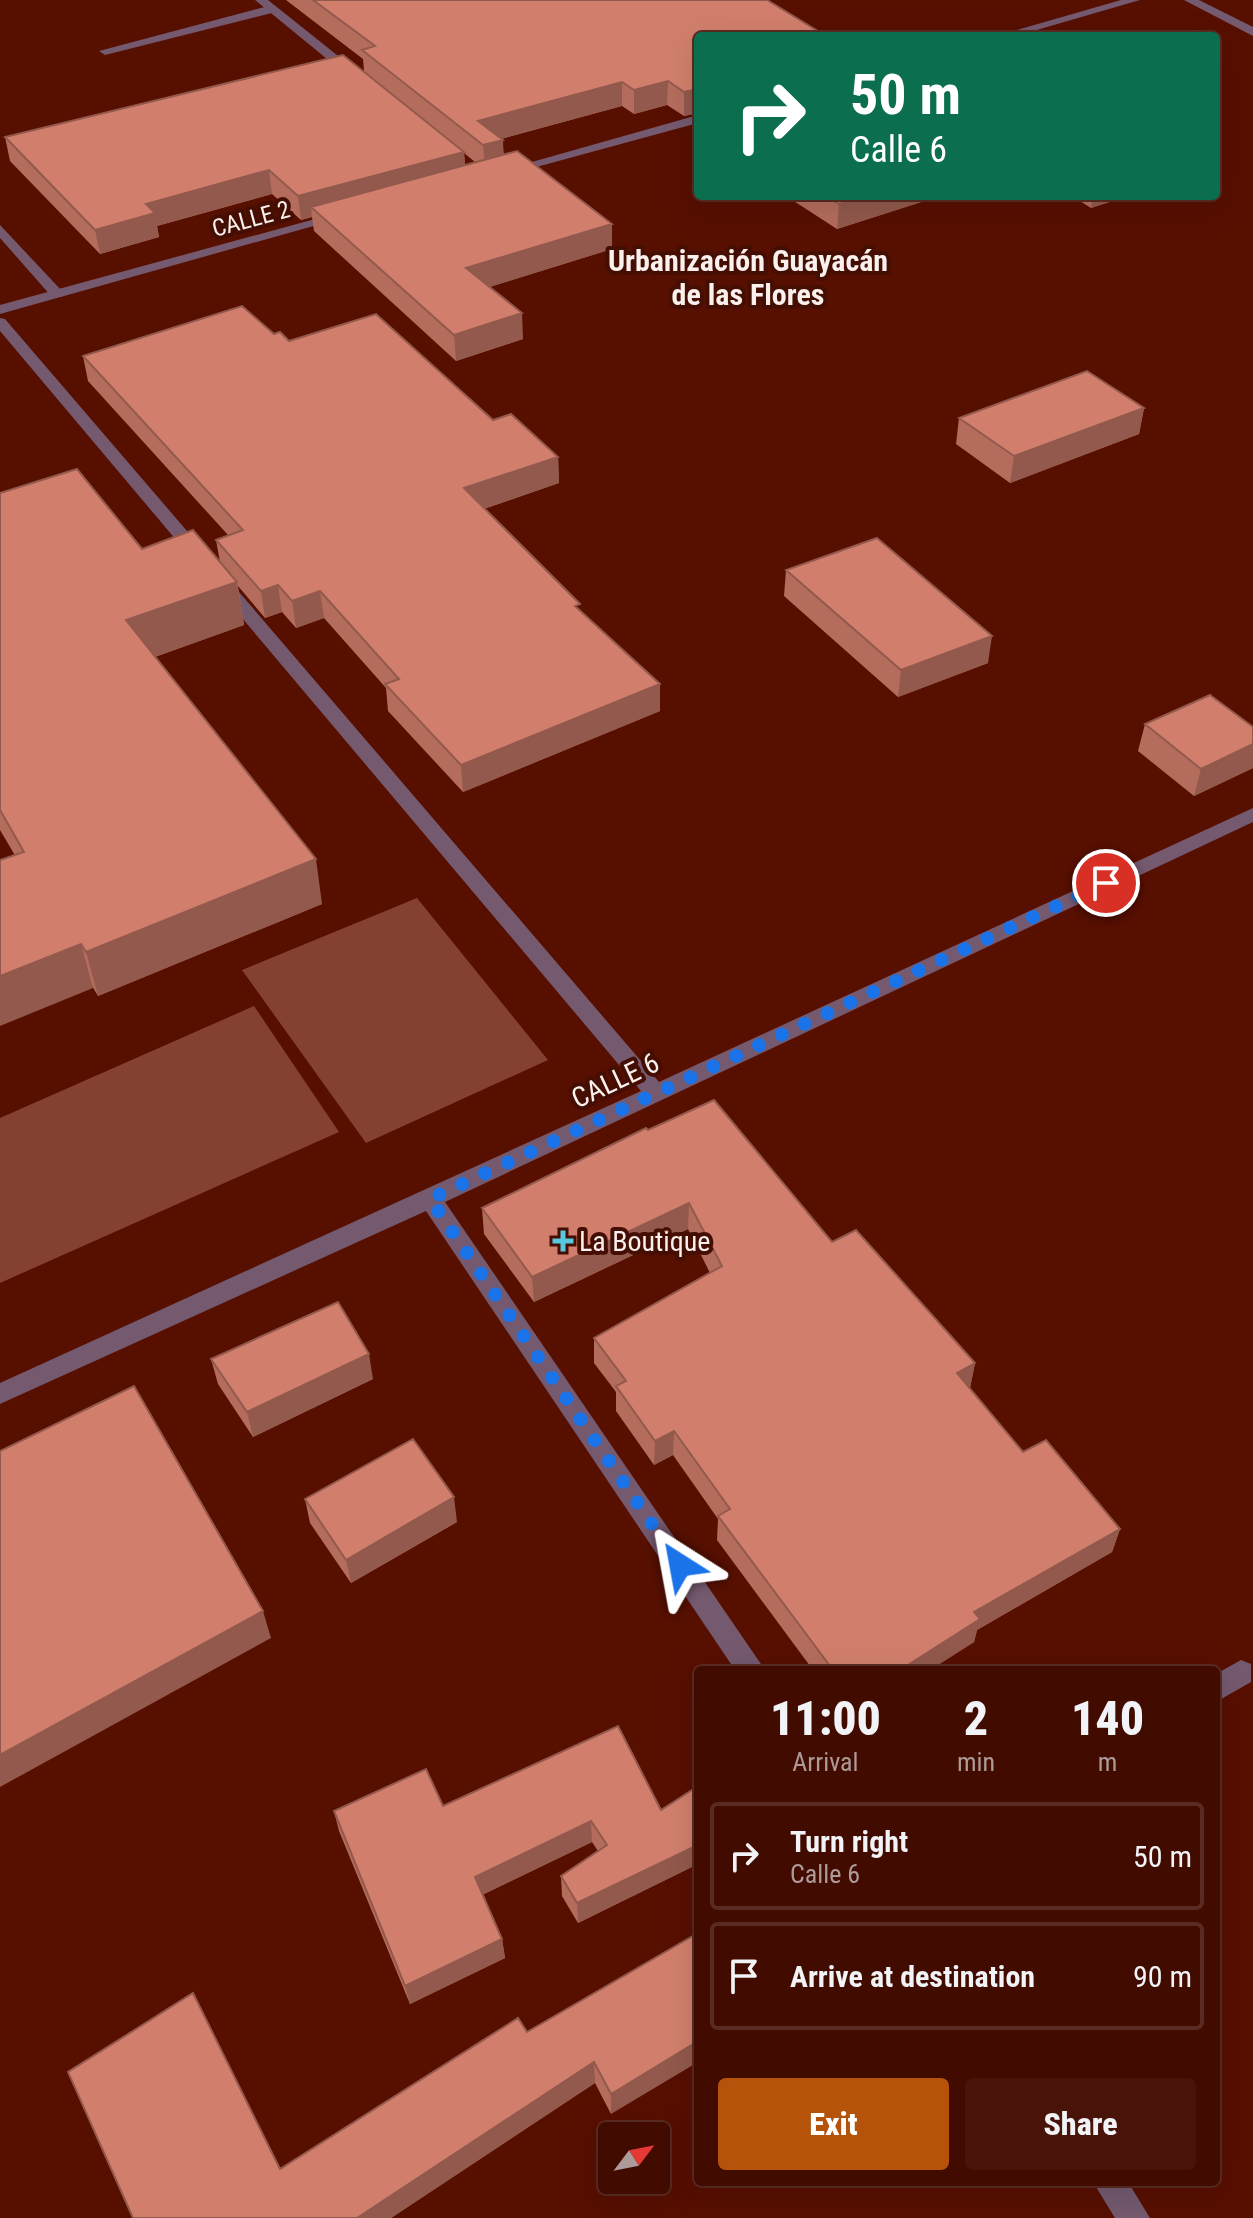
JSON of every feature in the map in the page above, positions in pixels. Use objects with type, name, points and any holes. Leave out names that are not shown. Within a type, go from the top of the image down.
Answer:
[{"type":"street","points":[[261,0],[363,82]]},
{"type":"street","points":[[1017,32],[1134,0]]},
{"type":"street","points":[[1190,0],[1253,32]]},
{"type":"street","points":[[105,51],[272,9]]},
{"type":"street","points":[[498,174],[694,120]]},
{"type":"street","name":"CALLE 2","points":[[0,310],[363,211]]},
{"type":"street","points":[[0,229],[57,294]]},
{"type":"street","points":[[0,322],[656,1093]]},
{"type":"street","name":"CALLE 6","points":[[0,1394],[430,1199],[1253,814]]},
{"type":"street","points":[[430,1199],[748,1666]]},
{"type":"street","points":[[1220,1686],[1241,1673]]},
{"type":"street","points":[[1112,2186],[1134,2218]]},
{"type":"shaded area","points":[[417,898],[548,1060],[366,1143],[242,970]]},
{"type":"shaded area","points":[[254,1006],[339,1132],[0,1283],[0,1118]]},
{"type":"building","points":[[313,0],[767,0],[819,32],[694,32],[694,90],[684,92],[668,81],[634,90],[622,82],[478,121],[503,140],[483,145],[362,50],[375,46]]},
{"type":"building","points":[[343,55],[464,152],[298,196],[269,170],[146,204],[155,213],[95,230],[5,137]]},
{"type":"building","points":[[517,151],[612,224],[466,268],[522,313],[454,335],[311,207]]},
{"type":"building","points":[[242,306],[274,334],[280,332],[289,341],[376,314],[493,420],[511,414],[558,457],[464,488],[580,604],[575,606],[660,684],[461,765],[385,684],[399,679],[320,591],[292,601],[278,585],[261,591],[216,540],[243,530],[83,356]]},
{"type":"building","points":[[1087,371],[1144,408],[1014,456],[959,418]]},
{"type":"building","points":[[77,469],[142,549],[193,530],[237,582],[126,620],[316,859],[86,952],[81,944],[0,976],[0,860],[24,852],[0,810],[0,493]]},
{"type":"building","points":[[877,538],[992,636],[901,670],[786,570]]},
{"type":"building","points":[[1210,695],[1253,727],[1253,744],[1201,769],[1145,724]]},
{"type":"building","points":[[714,1100],[832,1242],[856,1230],[975,1363],[957,1373],[1023,1452],[1046,1440],[1120,1529],[974,1612],[980,1619],[906,1666],[830,1666],[718,1516],[730,1509],[674,1431],[655,1441],[616,1386],[626,1381],[594,1338],[722,1266],[689,1203],[532,1277],[482,1208],[646,1128],[648,1130]]},
{"type":"building","points":[[338,1302],[369,1354],[247,1412],[211,1359]]},
{"type":"building","points":[[134,1386],[263,1611],[0,1755],[0,1451]]},
{"type":"building","points":[[413,1439],[454,1497],[346,1560],[305,1499]]},
{"type":"building","points":[[618,1726],[661,1810],[694,1789],[694,1847],[577,1903],[561,1876],[607,1845],[591,1821],[475,1877],[502,1939],[405,1986],[334,1811],[426,1769],[443,1806]]},
{"type":"building","points":[[694,1935],[694,2043],[611,2094],[594,2062],[357,2218],[133,2218],[68,2072],[193,1993],[280,2169],[518,2018],[527,2032]]},
{"type":"place","name":"La Boutique","points":[[563,1241]]},
{"type":"district","name":"Urbanización Guayacán de las Flores","points":[[748,278]]},
{"type":"route","points":[[680,1565],[430,1199],[1106,883]]}]
